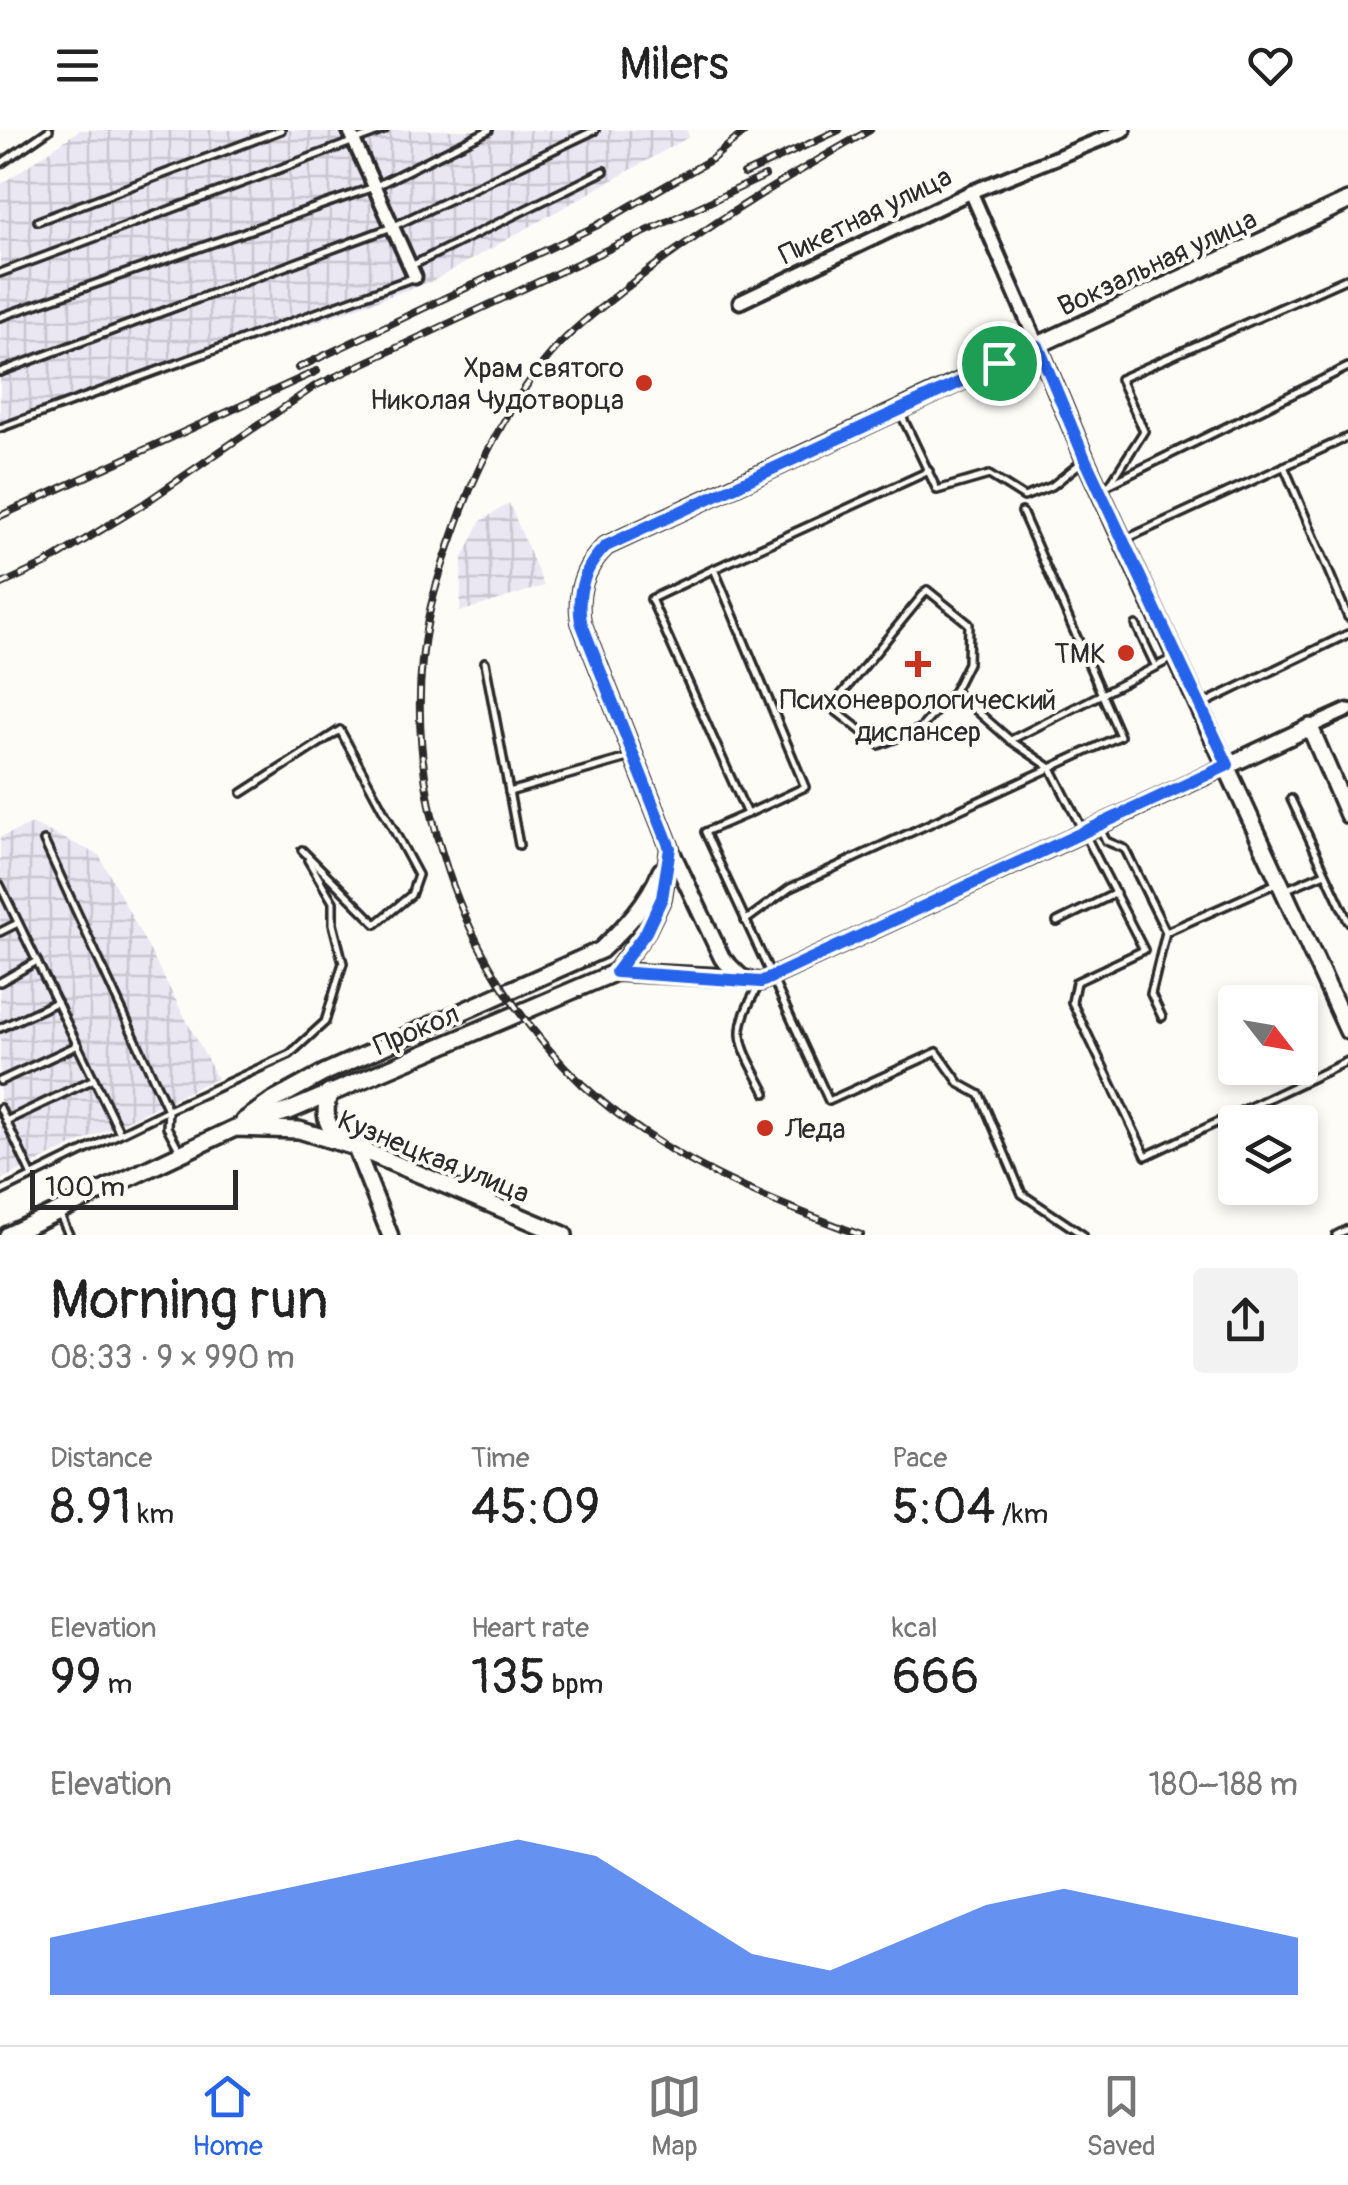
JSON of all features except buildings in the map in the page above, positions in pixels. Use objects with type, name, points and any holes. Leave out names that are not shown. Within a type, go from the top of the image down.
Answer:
[{"type":"main road","name":"Вокзальная улица","points":[[636,756],[579,612],[588,568],[606,546],[1348,201]]},
{"type":"main road","points":[[1038,346],[1085,459],[1106,485],[1123,540],[1348,1031]]},
{"type":"main road","points":[[1228,765],[1310,727],[1348,815]]},
{"type":"main road","points":[[616,972],[646,932],[662,898],[670,848],[636,756]]},
{"type":"main road","points":[[235,1128],[271,1102],[326,1072],[601,950],[630,922],[653,890],[670,848]]},
{"type":"main road","points":[[616,972],[742,978]]},
{"type":"main road","name":"Прокол","points":[[235,1128],[289,1112],[616,972]]},
{"type":"main road","points":[[329,1092],[324,1114],[330,1131],[351,1146]]},
{"type":"main road","name":"Кузнецкая улица","points":[[3,1233],[59,1212],[235,1128],[299,1130],[351,1146],[564,1235]]},
{"type":"street","points":[[349,130],[412,272]]},
{"type":"street","name":"Пикетная улица","points":[[740,302],[970,192],[1124,130]]},
{"type":"street","points":[[970,192],[1038,346]]},
{"type":"street","points":[[1310,727],[1348,710]]},
{"type":"street","points":[[670,848],[722,958],[742,978],[766,981],[1228,765]]},
{"type":"street","points":[[351,1146],[390,1235]]},
{"type":"lane","points":[[0,164],[49,130]]},
{"type":"lane","points":[[38,221],[281,130]]},
{"type":"lane","points":[[0,273],[384,130]]},
{"type":"lane","points":[[0,317],[374,187],[489,130]]},
{"type":"lane","points":[[0,372],[392,227],[595,130]]},
{"type":"lane","points":[[0,428],[412,272],[604,171]]},
{"type":"lane","points":[[1106,485],[1144,431],[1120,379],[1348,278]]},
{"type":"lane","points":[[1106,485],[1348,367]]},
{"type":"lane","points":[[899,410],[937,490],[989,475],[1024,497],[1052,486],[1085,459]]},
{"type":"lane","points":[[1123,540],[1348,437]]},
{"type":"lane","points":[[1284,466],[1348,617]]},
{"type":"lane","points":[[747,814],[651,599],[928,472]]},
{"type":"lane","points":[[744,921],[790,888],[1120,736],[1022,512]]},
{"type":"lane","points":[[714,569],[805,787],[705,832],[766,981],[829,1101],[937,1052],[960,1084],[980,1095],[1022,1194],[1083,1235]]},
{"type":"lane","points":[[927,590],[969,624],[968,663],[954,692],[920,729],[879,745],[830,706],[927,590]]},
{"type":"lane","points":[[1136,624],[1156,667]]},
{"type":"lane","points":[[1201,705],[1348,634]]},
{"type":"lane","points":[[1010,740],[1178,655]]},
{"type":"lane","points":[[485,662],[519,845]]},
{"type":"lane","points":[[954,692],[1010,740],[1051,768],[1092,828],[1106,841],[1125,849],[1166,932],[1151,994],[1162,1017]]},
{"type":"lane","points":[[0,1192],[290,1054],[324,1022],[342,963],[333,924],[333,902],[302,850],[376,924],[411,894],[418,875],[340,730],[242,792]]},
{"type":"lane","points":[[509,792],[636,756]]},
{"type":"lane","points":[[1291,799],[1348,921]]},
{"type":"lane","points":[[1092,828],[1116,894],[1144,950],[1076,982],[1072,1002],[1146,1156],[1348,1061]]},
{"type":"lane","points":[[44,841],[168,1110],[167,1128],[182,1153]]},
{"type":"lane","points":[[1166,932],[1283,885],[1325,873]]},
{"type":"lane","points":[[0,884],[120,1133]]},
{"type":"lane","points":[[1057,922],[1116,894]]},
{"type":"lane","points":[[0,932],[18,923]]},
{"type":"lane","points":[[0,982],[37,961]]},
{"type":"lane","points":[[766,981],[740,1018],[740,1043],[766,1093]]},
{"type":"lane","points":[[0,1028],[57,1002]]},
{"type":"lane","points":[[0,1081],[78,1045]]},
{"type":"lane","points":[[6,1121],[94,1079]]},
{"type":"lane","points":[[0,1108],[32,1176]]},
{"type":"lane","points":[[59,1212],[70,1235]]},
{"type":"lane","points":[[1336,1235],[1348,1229]]},
{"type":"shaded area","points":[[80,130],[687,130],[689,137],[433,281],[0,430],[0,185]]},
{"type":"shaded area","points":[[509,503],[544,586],[460,612],[462,560],[480,522]]},
{"type":"shaded area","points":[[33,824],[99,855],[217,1078],[0,1180],[0,837]]},
{"type":"railway","points":[[298,368],[596,226],[712,159],[747,130]]},
{"type":"railway","points":[[744,174],[839,130]]},
{"type":"railway","points":[[861,1235],[786,1206],[679,1155],[613,1110],[539,1038],[502,986],[471,930],[447,870],[430,808],[421,745],[420,682],[431,605],[462,510],[502,424],[543,363],[583,323],[685,244],[870,130]]},
{"type":"railway","points":[[0,585],[45,564],[142,505],[315,386],[765,176]]},
{"type":"railway","points":[[0,516],[317,371]]},
{"type":"place","name":"Храм святого Николая Чудотворца","points":[[644,383]]},
{"type":"place","name":"ТМК","points":[[1126,653]]},
{"type":"place","name":"Психоневрологический диспансер","points":[[918,664]]},
{"type":"place","name":"Леда","points":[[765,1128]]},
{"type":"route","points":[[1038,346],[1085,459],[1228,765],[770,979],[761,982],[616,972],[646,932],[662,898],[670,848],[581,622],[579,598],[588,568],[606,546],[999,363],[1038,346]]}]
